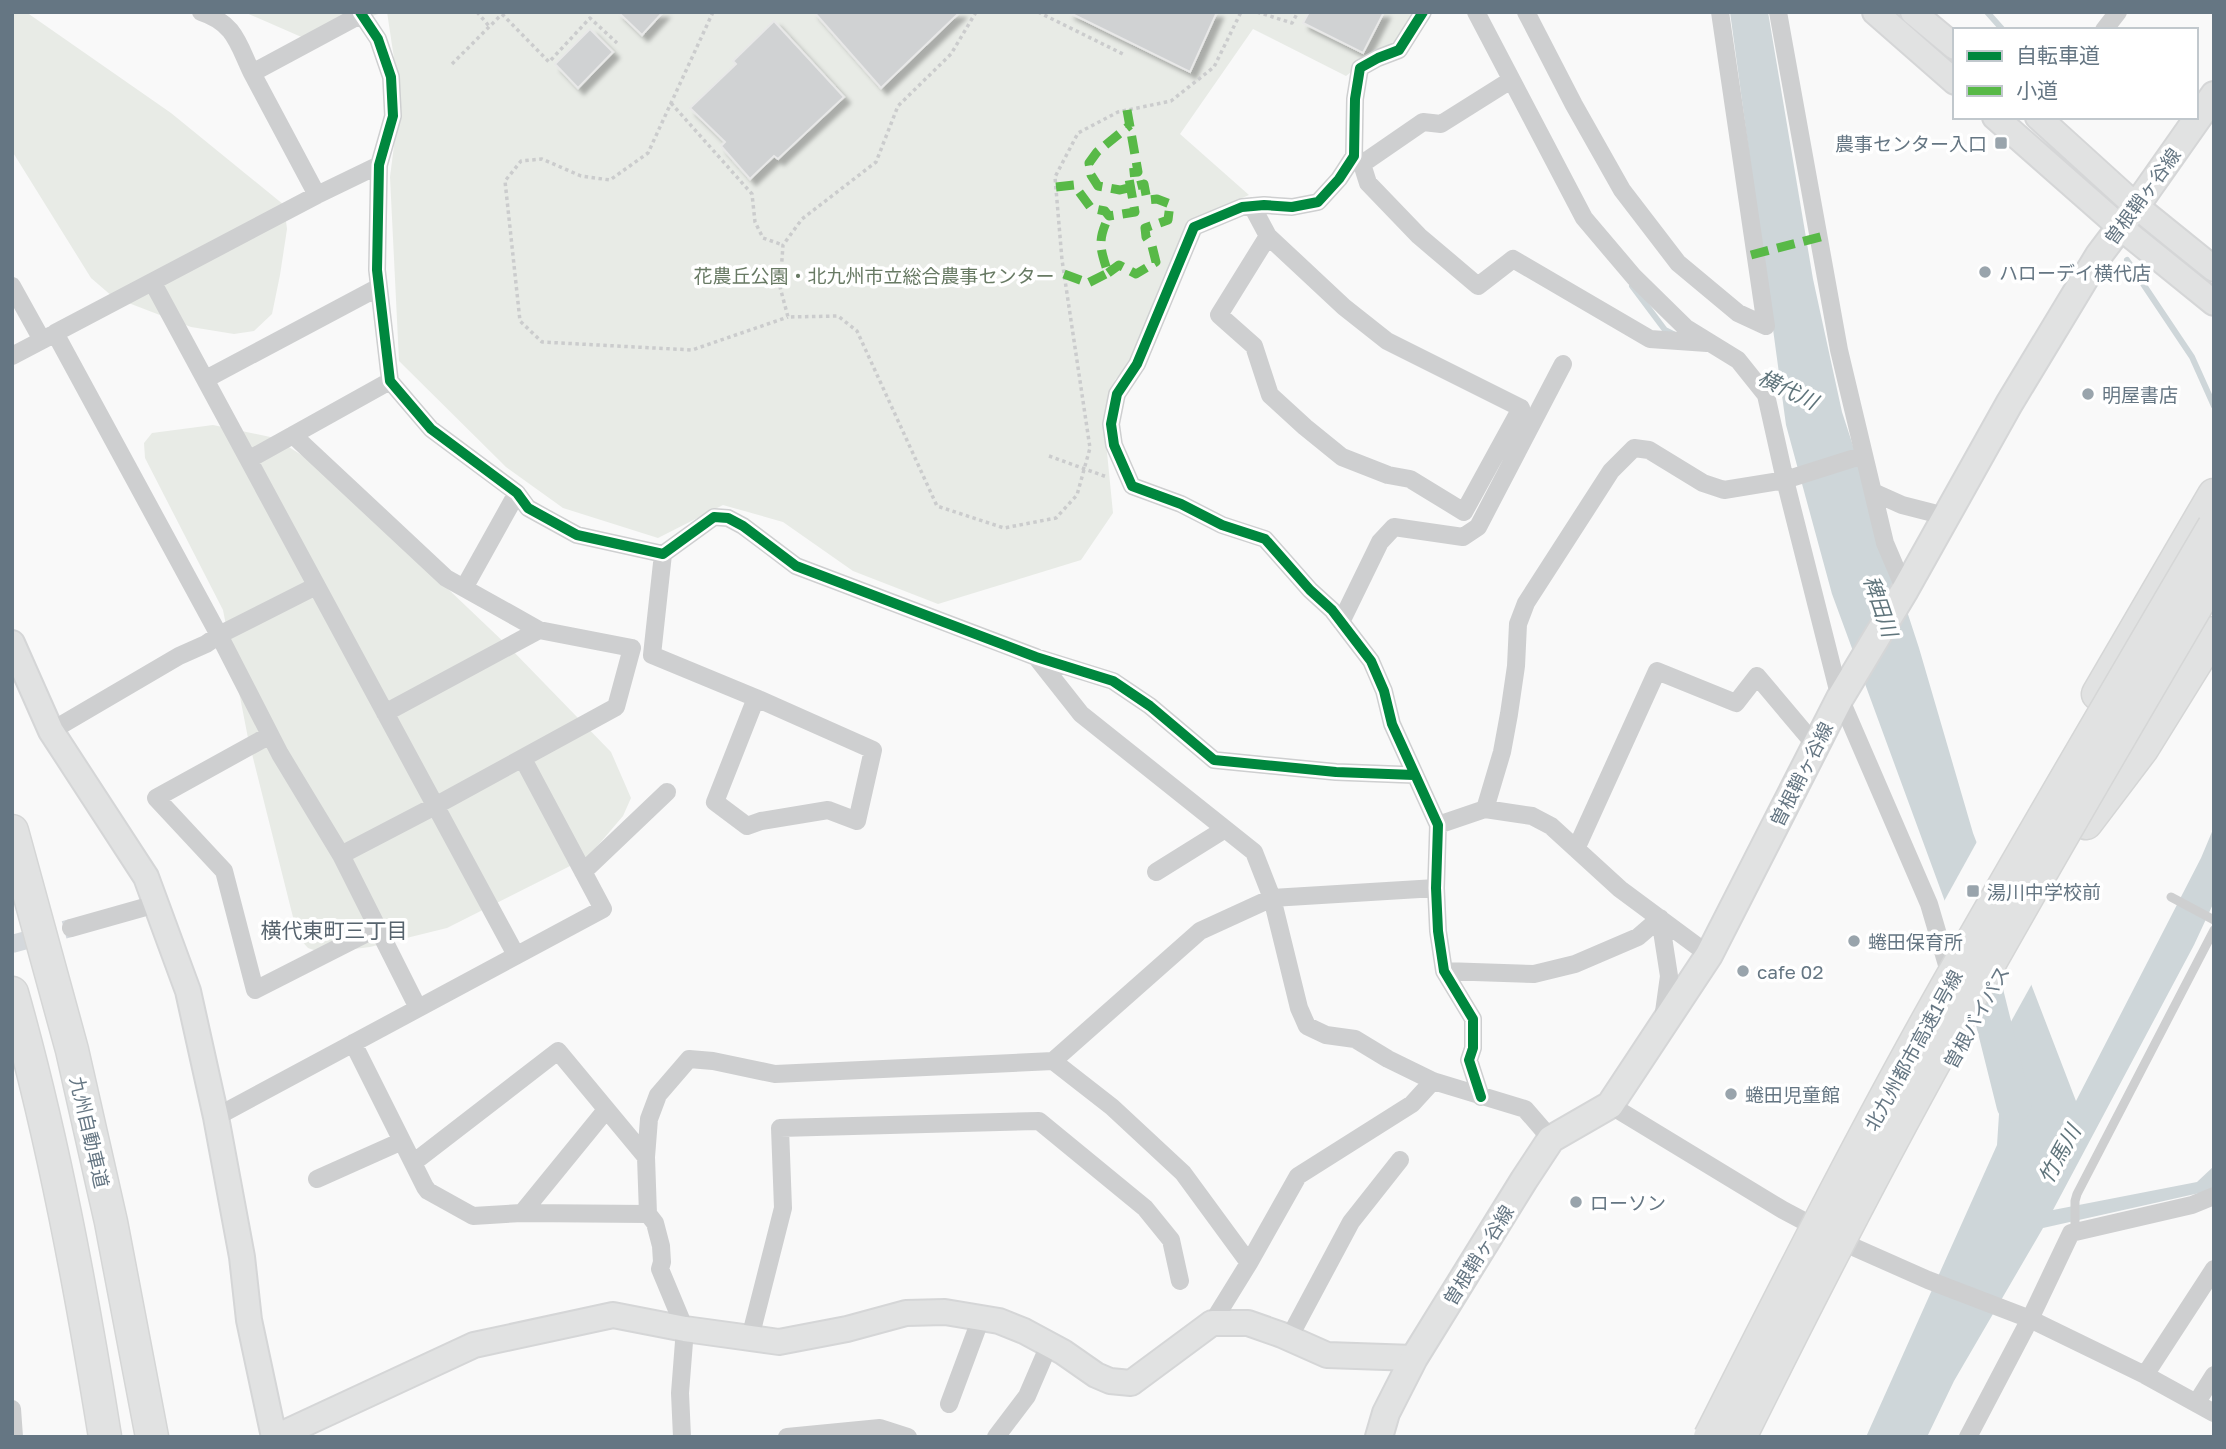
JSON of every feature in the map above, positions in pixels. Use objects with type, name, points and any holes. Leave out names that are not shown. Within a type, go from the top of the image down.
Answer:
[{"type":"highway","points":[[1700,1437],[1898,1050],[2023,825],[2214,495]]},
{"type":"highway","name":"北九州都市高速1号線","points":[[1710,1437],[1924,1026],[2214,526]]},
{"type":"highway","points":[[2023,825],[2175,616],[2214,551]]},
{"type":"highway","name":"北九州都市高速1号線","points":[[1740,1437],[1816,1283],[1944,1045],[2214,576]]},
{"type":"highway","name":"曽根バイパス","points":[[1753,1437],[1849,1245],[2026,926],[2214,605]]},
{"type":"highway","points":[[2086,822],[2142,749],[2214,633]]},
{"type":"highway","name":"九州自動車道","points":[[12,831],[72,1050],[111,1222],[149,1423]]},
{"type":"highway","points":[[12,993],[27,1044],[69,1233],[104,1428]]},
{"type":"main road","name":"曽根鞘ヶ谷線","points":[[2198,118],[2214,95]]},
{"type":"main road","name":"曽根鞘ヶ谷線","points":[[1379,1437],[1386,1413],[1414,1358],[1552,1139],[1610,1105],[1709,955],[1844,692],[1905,590],[2022,381],[2099,255],[2197,119]]},
{"type":"street","points":[[201,12],[217,18],[231,30],[317,195]]},
{"type":"street","points":[[1423,12],[1399,50],[1360,68],[1354,99],[1358,160],[1368,183],[1419,236],[1478,286],[1513,259],[1650,339],[1711,344]]},
{"type":"street","points":[[1475,12],[1584,218],[1634,277],[1686,328],[1738,360],[1766,395],[1844,692],[1949,960]]},
{"type":"street","points":[[1526,12],[1574,105],[1622,190],[1637,211],[1678,263],[1738,313],[1766,326],[1720,12]]},
{"type":"street","points":[[1778,12],[1839,350],[1885,543],[1905,590]]},
{"type":"street","points":[[1875,12],[1953,80]]},
{"type":"street","points":[[1913,12],[1953,45]]},
{"type":"street","points":[[2106,28],[2118,12]]},
{"type":"street","points":[[253,73],[360,13],[378,39],[391,77],[393,116],[379,165],[379,287],[390,381],[431,429],[517,493],[528,508],[577,535],[663,554]]},
{"type":"street","points":[[1481,1097],[1469,1060],[1473,1048],[1473,1019],[1444,971],[1438,932],[1436,888],[1438,825],[1392,724],[1384,691],[1371,662],[1332,610],[1310,590],[1265,539],[1222,525],[1181,504],[1132,486],[1114,445],[1111,424],[1116,394],[1137,364],[1194,227],[1242,207],[1292,207],[1318,202],[1358,160],[1423,122],[1441,124],[1511,80]]},
{"type":"street","points":[[1997,119],[2120,227],[2214,303]]},
{"type":"street","points":[[2040,119],[2136,206],[2214,269]]},
{"type":"street","points":[[12,356],[379,165]]},
{"type":"street","points":[[1252,206],[1268,236],[1344,307],[1387,341],[1521,408],[1464,512],[1410,479],[1388,475],[1342,457],[1305,428],[1270,395],[1254,346],[1219,314],[1268,236]]},
{"type":"street","points":[[153,283],[516,956]]},
{"type":"street","points":[[12,286],[49,337],[219,635],[270,735],[341,855],[418,1008]]},
{"type":"street","points":[[206,379],[379,287]]},
{"type":"street","points":[[1341,622],[1380,542],[1394,527],[1463,537],[1478,527],[1563,364]]},
{"type":"street","points":[[250,459],[390,381]]},
{"type":"street","points":[[293,435],[446,578],[539,630],[632,648],[616,707],[341,855]]},
{"type":"street","points":[[1485,809],[1502,752],[1516,666],[1518,624],[1526,603],[1612,471],[1634,448],[1649,450],[1703,483],[1724,490],[1789,478],[1864,456]]},
{"type":"street","points":[[1873,492],[1902,505],[1945,516]]},
{"type":"street","points":[[464,588],[517,493]]},
{"type":"street","points":[[757,698],[715,802],[747,826],[761,821],[828,810],[857,821],[873,750],[757,698],[652,655],[663,554],[714,517],[728,518],[743,526],[796,566],[1036,657],[1113,681],[1150,706],[1214,760],[1336,772],[1414,775]]},
{"type":"street","points":[[51,731],[179,656],[316,586]]},
{"type":"street","points":[[385,713],[539,630]]},
{"type":"street","points":[[12,643],[51,731],[146,877],[188,991],[216,1117],[242,1257],[248,1320],[275,1437],[474,1345],[613,1315],[685,1329],[779,1342],[847,1329],[906,1313],[945,1312],[999,1321],[1024,1331],[1096,1375],[1110,1381],[1130,1383],[1212,1323],[1298,1176],[1412,1104],[1433,1081]]},
{"type":"street","points":[[1036,657],[1081,714],[1254,852],[1272,898],[1299,1008],[1307,1026],[1326,1035],[1355,1039],[1433,1081],[1525,1109],[1552,1139]]},
{"type":"street","points":[[1576,849],[1657,671],[1736,703],[1757,676],[1816,746]]},
{"type":"street","points":[[270,735],[156,799],[224,871],[255,990],[377,928]]},
{"type":"street","points":[[216,1117],[603,909],[523,759]]},
{"type":"street","points":[[583,872],[667,792]]},
{"type":"street","points":[[1438,825],[1485,809],[1532,816],[1551,826],[1620,889],[1709,955]]},
{"type":"street","points":[[1156,872],[1225,829]]},
{"type":"street","points":[[682,1437],[680,1394],[685,1329],[660,1269],[661,1246],[655,1223],[648,1214],[646,1157],[649,1119],[658,1095],[689,1059],[713,1061],[775,1074],[1053,1061],[1200,931],[1272,898],[1436,888]]},
{"type":"street","points":[[71,928],[156,904]]},
{"type":"street","points":[[1444,971],[1534,974],[1575,964],[1638,937],[1660,918]]},
{"type":"street","points":[[1660,918],[1669,976],[1662,1027]]},
{"type":"street","points":[[353,1043],[428,1191],[473,1216],[522,1213],[648,1214]]},
{"type":"street","points":[[413,1163],[558,1051],[646,1157]]},
{"type":"street","points":[[1053,1061],[1112,1107],[1183,1173],[1249,1263]]},
{"type":"street","points":[[1610,1105],[1849,1245],[2030,1320],[2145,1375],[2214,1413]]},
{"type":"street","points":[[522,1213],[606,1110]]},
{"type":"street","points":[[750,1338],[783,1208],[780,1128],[1038,1121],[1145,1208],[1171,1240],[1180,1282]]},
{"type":"street","points":[[317,1179],[402,1141]]},
{"type":"street","points":[[1289,1338],[1351,1222],[1400,1160]]},
{"type":"street","points":[[1968,1437],[2030,1320],[2071,1233],[2192,1205],[2214,1196]]},
{"type":"street","points":[[2145,1375],[2214,1269]]},
{"type":"street","points":[[949,1404],[981,1318]]},
{"type":"street","points":[[1212,1323],[1248,1322],[1327,1355],[1414,1358]]},
{"type":"street","points":[[996,1437],[1027,1396],[1049,1345]]},
{"type":"street","points":[[2197,1402],[2214,1375]]},
{"type":"street","points":[[12,1409],[14,1437]]},
{"type":"street","points":[[787,1437],[880,1427],[908,1437]]},
{"type":"lane","points":[[2171,897],[2214,920]]},
{"type":"lane","points":[[2075,1233],[2074,1201],[2077,1194],[2214,930]]},
{"type":"path","points":[[477,12],[489,26]]},
{"type":"path","points":[[713,12],[648,153],[610,180],[581,176],[542,159],[521,161],[505,181],[520,321],[542,342],[692,350],[788,317],[838,316],[857,331],[937,506],[1004,528],[1056,518],[1077,495],[1090,448],[1062,260],[1055,177],[1078,132],[1118,112],[1171,101],[1214,67],[1241,12]]},
{"type":"path","points":[[788,317],[780,287],[783,245],[802,219],[876,162],[898,106],[951,54],[976,12]]},
{"type":"path","points":[[1038,12],[1125,55]]},
{"type":"path","points":[[1257,12],[1292,23],[1298,12]]},
{"type":"path","points":[[452,64],[502,13],[549,62],[590,18],[618,43]]},
{"type":"path","points":[[671,103],[752,194],[755,222],[763,238],[783,245]]},
{"type":"path","points":[[1049,456],[1132,486]]},
{"type":"green space","points":[[12,12],[26,12],[171,113],[284,205],[287,229],[272,314],[254,331],[234,334],[191,327],[113,297],[91,278],[12,151]]},
{"type":"green space","points":[[244,12],[384,12],[306,39]]},
{"type":"green space","name":"花農丘公園・北九州市立総合農事センター","points":[[387,12],[1415,12],[1397,45],[1378,51],[1346,76],[1253,29],[1180,134],[1249,195],[1193,219],[1136,356],[1115,380],[1105,432],[1113,513],[1081,560],[938,604],[853,571],[783,522],[723,505],[658,538],[563,508],[506,467],[399,361],[390,177],[400,98]]},
{"type":"green space","points":[[213,425],[275,438],[320,467],[511,649],[611,752],[631,798],[623,816],[588,857],[447,928],[370,947],[322,953],[308,948],[298,937],[248,738],[223,610],[145,458],[144,443],[152,433]]},
{"type":"water","name":"竹馬川","points":[[1730,12],[1768,12],[1813,279],[1842,412],[1919,648],[1973,833],[2076,1101],[2201,858],[2214,827],[2214,902],[2194,945],[2053,1210],[2197,1182],[2214,1166],[2214,1187],[2204,1192],[2043,1228],[1954,1381],[1927,1437],[1866,1437],[1997,1145],[2003,1053],[1832,594],[1786,425]]},
{"type":"pier","points":[[1979,838],[2034,980],[1997,1047],[1942,905]]},
{"type":"building","points":[[618,12],[663,12],[642,35]]},
{"type":"building","points":[[814,12],[960,12],[881,88]]},
{"type":"building","points":[[1068,12],[1217,12],[1190,72]]},
{"type":"building","points":[[1309,12],[1384,12],[1363,53],[1303,23]]},
{"type":"building","points":[[774,21],[844,97],[778,159],[774,156],[750,179],[721,146],[725,142],[690,108],[736,64],[733,61]]},
{"type":"building","points":[[590,29],[613,52],[578,88],[555,64]]},
{"type":"waterway","points":[[1987,12],[2001,28]]},
{"type":"waterway","points":[[2127,260],[2192,357],[2214,406]]},
{"type":"waterway","name":"横代川","points":[[1632,286],[1665,330],[1675,335]]},
{"type":"waterway","name":"横代川","points":[[1762,379],[1787,391]]},
{"type":"waterway","name":"稗田川","points":[[1986,993],[2014,1105]]},
{"type":"tunnel","points":[[12,944],[71,928]]},
{"type":"marked path","points":[[1056,187],[1074,185],[1091,208],[1105,211],[1109,216],[1135,212],[1128,173],[1138,172],[1127,110]]},
{"type":"marked path","points":[[1108,273],[1119,265],[1136,274],[1156,262],[1145,228],[1168,220],[1170,204],[1157,199],[1147,200],[1144,184],[1120,190],[1098,186],[1091,175],[1089,163],[1097,152],[1130,125]]},
{"type":"marked path","points":[[1064,274],[1088,283],[1108,273],[1101,244],[1109,216]]},
{"type":"marked path","points":[[1751,255],[1824,236]]},
{"type":"cycle path","points":[[360,12],[378,39],[391,77],[393,116],[379,165],[377,270],[390,381],[431,429],[517,493],[528,508],[577,535],[663,554],[714,517],[728,518],[743,526],[796,566],[1036,657],[1113,681],[1150,706],[1214,760],[1336,772],[1414,775]]},
{"type":"cycle path","points":[[1423,12],[1399,50],[1360,68],[1355,99],[1354,156],[1339,179],[1318,202],[1292,207],[1242,207],[1194,227],[1137,364],[1117,394],[1111,424],[1114,445],[1132,486],[1181,504],[1222,525],[1265,539],[1310,590],[1332,610],[1371,661],[1384,691],[1392,724],[1438,825],[1436,888],[1438,931],[1444,971],[1473,1019],[1473,1048],[1469,1060],[1481,1097]]},
{"type":"place","name":"農事センター入口","points":[[2001,143]]},
{"type":"place","name":"ハローデイ横代店","points":[[1985,272]]},
{"type":"place","name":"明屋書店","points":[[2088,394]]},
{"type":"place","name":"湯川中学校前","points":[[1973,891]]},
{"type":"place","name":"蜷田保育所","points":[[1854,941]]},
{"type":"place","name":"cafe 02","points":[[1743,971]]},
{"type":"place","name":"蜷田児童館","points":[[1731,1094]]},
{"type":"place","name":"ローソン","points":[[1576,1202]]},
{"type":"district","name":"横代東町三丁目","points":[[334,930]]}]
